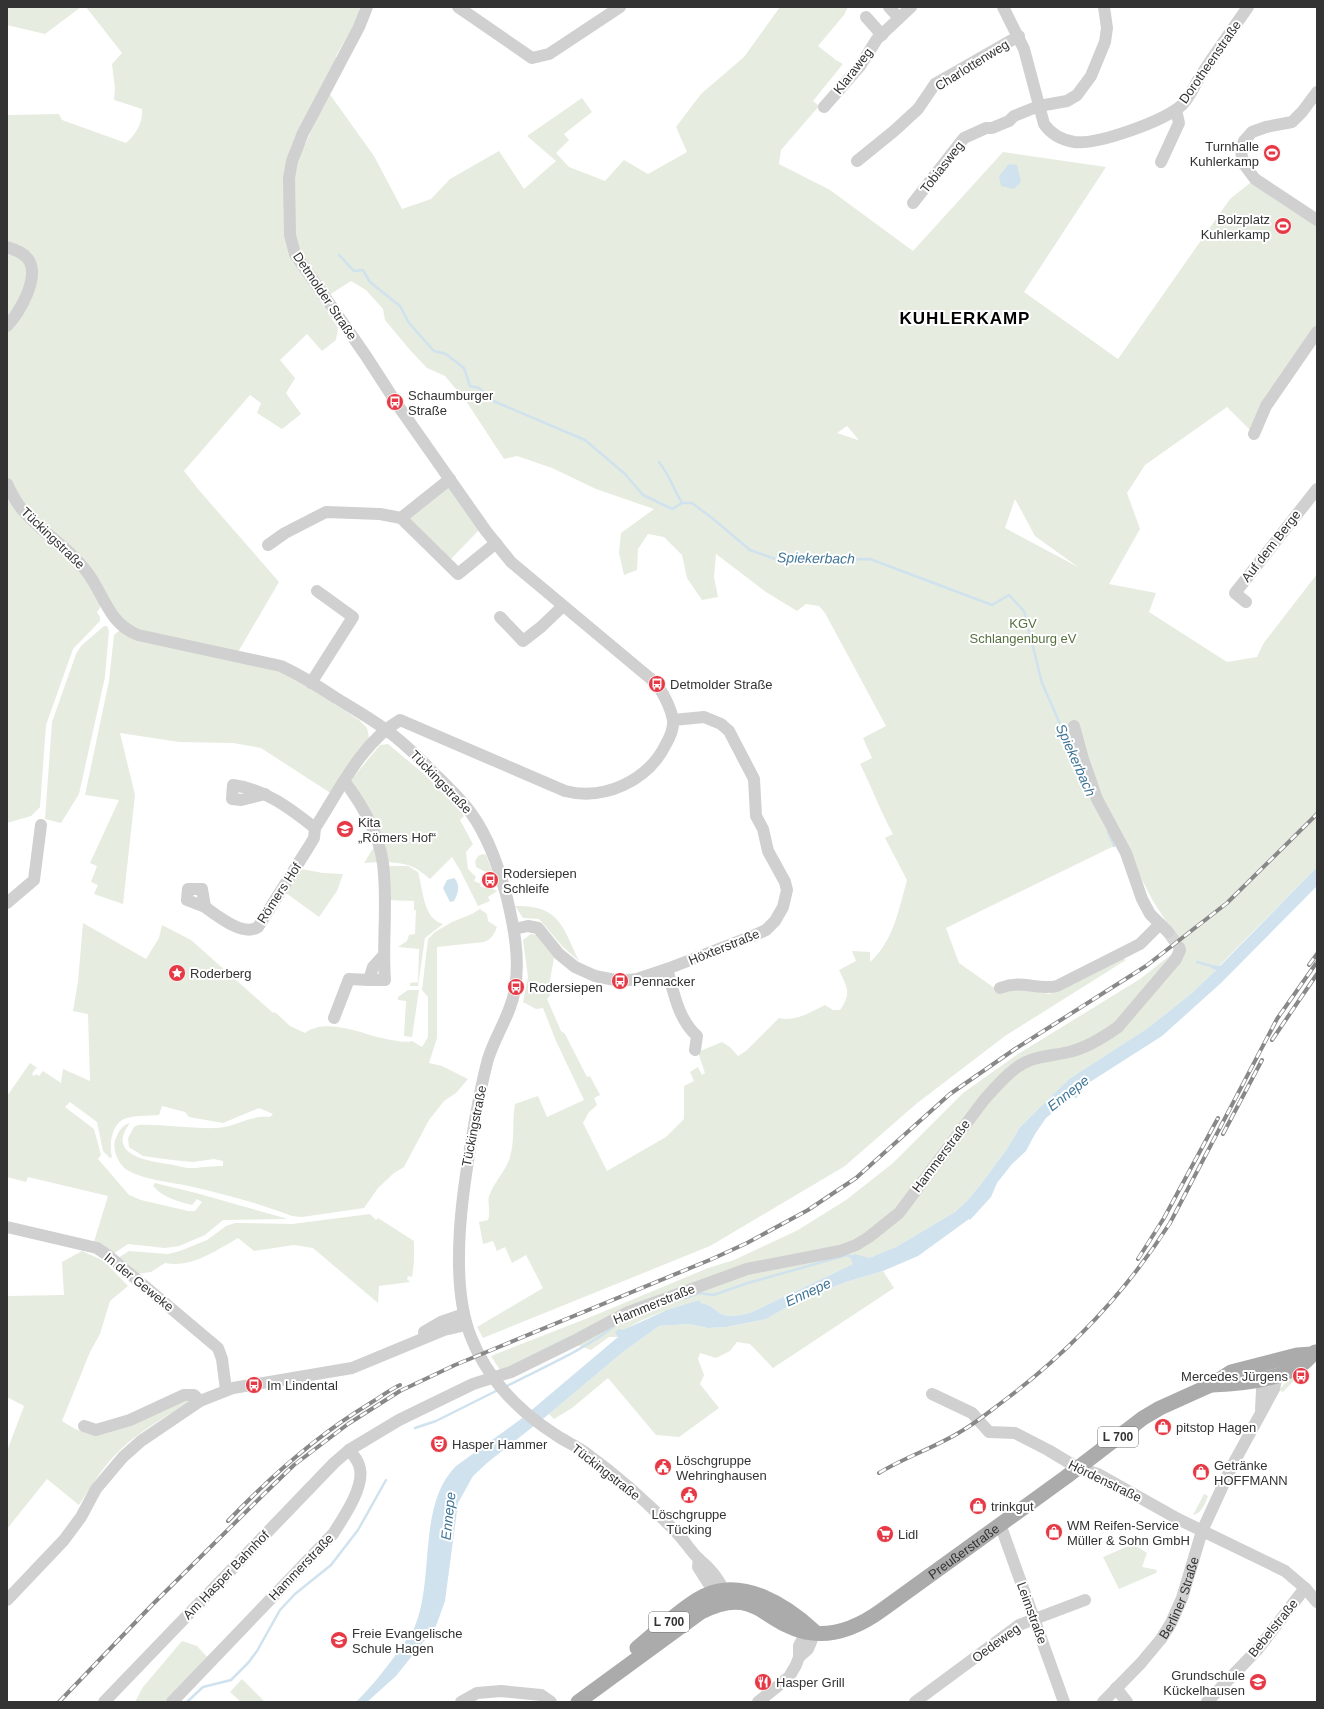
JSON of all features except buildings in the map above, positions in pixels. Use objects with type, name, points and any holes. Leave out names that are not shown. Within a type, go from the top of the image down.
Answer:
[{"type":"main road","name":"L 700","points":[[1270,1370],[1297,1355],[1315,1352]]},
{"type":"main road","name":"Preußerstraße","points":[[810,1630],[839,1632],[872,1617],[1078,1468],[1151,1413],[1186,1395],[1211,1385],[1231,1372],[1270,1370]]},
{"type":"main road","name":"L 700","points":[[567,1702],[695,1601],[743,1590],[762,1596],[796,1616],[810,1630]]},
{"type":"main road","name":"L 700","points":[[578,1702],[701,1612],[719,1595]]},
{"type":"street","name":"Detmolder Straße","points":[[367,7],[359,27],[303,133],[292,161],[289,178],[292,246],[300,262],[366,356],[398,408],[511,562],[657,684],[665,697],[673,720]]},
{"type":"street","points":[[458,7],[532,58],[550,54],[620,7]]},
{"type":"street","points":[[889,7],[899,18]]},
{"type":"street","name":"Klaraweg","points":[[824,107],[860,66],[862,61],[882,35],[911,7]]},
{"type":"street","points":[[1004,7],[1019,36],[1028,59],[1044,124],[1051,132],[1066,140],[1081,142],[1129,131],[1176,110]]},
{"type":"street","name":"Tobiasweg","points":[[913,203],[964,138],[986,128],[992,128],[1009,121],[1014,116],[1039,106],[1059,103],[1073,98],[1086,84],[1105,42],[1107,28],[1104,7]]},
{"type":"street","name":"Dorotheenstraße","points":[[1161,162],[1179,123],[1176,110],[1188,98],[1200,77],[1248,7]]},
{"type":"street","name":"Klaraweg","points":[[866,17],[882,35]]},
{"type":"street","name":"Charlottenweg","points":[[857,161],[918,109],[935,84],[1019,36]]},
{"type":"street","points":[[1317,92],[1302,112],[1288,124],[1266,127],[1252,132],[1244,141],[1241,151],[1243,163],[1255,179],[1317,220]]},
{"type":"street","points":[[7,247],[20,252],[27,258],[32,270],[30,285],[24,300],[17,314],[7,326]]},
{"type":"street","points":[[1254,434],[1266,406],[1317,332]]},
{"type":"street","points":[[401,518],[450,479]]},
{"type":"street","name":"Tückingstraße","points":[[7,484],[21,508],[64,547],[87,571],[122,628],[138,635],[281,666],[387,730],[430,769],[472,814],[497,864],[514,929],[516,948],[516,987],[511,1005],[493,1045],[488,1061],[479,1095],[466,1173],[460,1231],[460,1273],[465,1319],[475,1348],[494,1380],[514,1403],[546,1428],[581,1449],[627,1487],[678,1534],[699,1559],[707,1563],[719,1595]]},
{"type":"street","name":"Auf dem Berge","points":[[1246,602],[1235,593],[1317,489]]},
{"type":"street","points":[[268,545],[285,533],[326,512],[380,514],[401,518],[458,574],[496,543]]},
{"type":"street","points":[[311,683],[353,617],[317,591]]},
{"type":"street","points":[[500,617],[522,641],[541,627],[562,606]]},
{"type":"street","name":"Höxterstraße","points":[[514,929],[528,926],[538,928],[559,954],[575,967],[595,976],[620,981],[637,980],[667,969],[766,930],[775,921],[783,907],[788,890],[786,882],[768,851],[763,829],[756,816],[754,779],[729,731],[714,720],[704,717],[673,720]]},
{"type":"street","points":[[387,730],[400,720],[565,791],[577,794],[588,794],[625,785],[646,770],[663,750],[672,729],[673,720]]},
{"type":"street","points":[[1000,988],[1019,984],[1043,988],[1057,986],[1140,944],[1164,928],[1150,914],[1142,899],[1126,853],[1097,799],[1082,759],[1074,726]]},
{"type":"street","name":"Römers Hof","points":[[205,907],[245,930],[255,929],[258,927],[314,838],[316,828],[345,782],[376,739],[387,730]]},
{"type":"street","points":[[334,1018],[350,979],[369,980],[373,967],[383,956],[383,863],[370,821],[363,806],[345,782]]},
{"type":"street","points":[[265,794],[286,806],[316,828]]},
{"type":"street","points":[[7,902],[34,880],[41,825]]},
{"type":"street","name":"Hammerstraße","points":[[172,1702],[333,1534],[349,1508],[359,1483],[361,1470],[359,1464],[349,1450],[399,1420],[472,1384],[494,1380],[511,1372],[555,1351],[626,1313],[695,1286],[763,1265],[840,1251],[869,1237],[900,1213],[984,1100],[997,1085],[1019,1066],[1034,1059],[1075,1050],[1106,1036],[1118,1027],[1176,959],[1180,950],[1179,947]]},
{"type":"street","points":[[667,969],[682,1017],[687,1028],[697,1036],[695,1050]]},
{"type":"street","name":"In der Geweke","points":[[7,1227],[97,1248],[110,1257],[218,1348],[222,1359],[226,1390]]},
{"type":"street","points":[[7,1600],[64,1540],[81,1517],[96,1489],[123,1457],[141,1441],[200,1401],[226,1390],[352,1368],[397,1348],[441,1322],[465,1319]]},
{"type":"street","name":"Berliner Straße","points":[[1103,1702],[1146,1657],[1161,1639],[1171,1623],[1182,1598],[1202,1531],[1232,1466],[1274,1389],[1270,1370]]},
{"type":"street","name":"Hördenstraße","points":[[932,1394],[972,1413],[989,1432],[1015,1433],[1078,1468],[1098,1474],[1202,1531],[1285,1571],[1305,1588],[1317,1602]]},
{"type":"street","points":[[84,1426],[96,1430],[130,1420],[184,1395],[194,1395],[200,1401]]},
{"type":"street","name":"Am Hasper Bahnhof","points":[[104,1702],[334,1463],[349,1450]]},
{"type":"street","name":"Leimstraße","points":[[1000,1524],[1064,1702]]},
{"type":"street","name":"Bebelstraße","points":[[1207,1702],[1258,1649],[1305,1588]]},
{"type":"street","name":"Oedeweg","points":[[915,1702],[1019,1625],[1034,1618],[1086,1600]]},
{"type":"street","points":[[758,1702],[789,1677],[799,1657],[808,1649],[810,1630]]},
{"type":"street","points":[[1116,1688],[1127,1702]]},
{"type":"street","points":[[460,1702],[477,1693],[501,1691],[541,1695],[551,1702]]},
{"type":"green space","points":[[7,7],[81,7],[45,34],[7,25]]},
{"type":"green space","name":"KGV Schlangenburg eV","points":[[86,7],[360,7],[358,17],[336,56],[335,65],[288,172],[306,142],[315,122],[326,89],[374,156],[402,209],[431,199],[450,179],[499,151],[524,189],[556,161],[527,136],[582,98],[592,112],[564,134],[569,140],[556,153],[569,167],[605,181],[624,160],[648,174],[687,152],[676,127],[701,94],[744,57],[780,7],[848,7],[844,15],[818,46],[843,64],[813,101],[819,106],[781,150],[779,164],[830,190],[913,251],[1003,152],[1106,167],[1024,292],[1118,359],[1230,199],[1255,179],[1317,220],[1317,332],[1254,434],[1227,407],[1145,465],[1127,493],[1140,529],[1109,584],[1156,593],[1149,612],[1227,662],[1257,657],[1263,644],[1317,574],[1317,867],[1219,966],[1214,965],[1212,968],[1217,969],[1192,993],[1148,1028],[1069,1079],[1020,1127],[1007,1149],[981,1184],[967,1201],[955,1212],[896,1247],[869,1258],[853,1261],[853,1264],[750,1313],[727,1316],[718,1312],[712,1307],[701,1303],[699,1300],[667,1310],[632,1325],[619,1337],[609,1337],[591,1350],[568,1342],[507,1370],[500,1370],[491,1356],[598,1314],[708,1268],[734,1260],[798,1230],[846,1200],[893,1163],[963,1093],[1018,1054],[1140,979],[1182,946],[1153,901],[1056,715],[1114,846],[946,928],[959,963],[1000,992],[1010,988],[1050,994],[1057,986],[1120,955],[1126,960],[1005,1036],[916,1104],[845,1166],[710,1246],[483,1338],[477,1327],[543,1288],[526,1255],[512,1263],[505,1247],[497,1251],[493,1241],[483,1244],[479,1222],[488,1220],[489,1196],[506,1167],[512,1151],[515,1104],[538,1096],[547,1117],[584,1100],[556,1041],[543,1008],[536,1009],[523,1002],[528,977],[523,940],[531,934],[537,935],[554,957],[550,981],[551,994],[547,999],[561,1031],[565,1034],[587,1077],[590,1076],[600,1095],[594,1098],[597,1105],[589,1112],[583,1123],[607,1171],[666,1137],[684,1119],[684,1086],[694,1081],[690,1072],[698,1067],[702,1075],[705,1073],[698,1052],[722,1042],[730,1047],[738,1056],[746,1051],[779,1018],[791,1019],[809,1013],[825,1005],[833,1010],[840,1010],[846,999],[847,990],[839,970],[856,961],[852,951],[870,952],[870,962],[884,945],[890,935],[898,913],[907,880],[885,838],[893,834],[860,764],[872,758],[863,738],[886,726],[825,613],[819,606],[806,604],[797,611],[766,592],[716,554],[714,577],[718,597],[702,600],[687,578],[682,555],[664,537],[648,534],[638,549],[637,570],[624,575],[619,553],[621,533],[654,509],[596,489],[552,468],[517,456],[504,459],[466,401],[445,376],[427,368],[385,320],[383,309],[366,290],[351,281],[320,301],[338,328],[336,340],[322,351],[307,334],[280,360],[295,378],[286,393],[301,414],[282,429],[257,413],[261,403],[250,395],[184,471],[279,582],[238,652],[289,674],[359,720],[367,728],[369,737],[332,794],[261,748],[233,743],[179,742],[120,733],[135,795],[123,904],[94,894],[98,885],[91,882],[97,866],[90,863],[119,800],[85,795],[109,681],[114,635],[122,628],[100,601],[100,608],[97,612],[100,617],[100,621],[73,649],[46,725],[40,807],[31,816],[7,823],[7,326],[37,269],[30,254],[7,242],[7,115],[59,114],[62,120],[126,143],[133,136],[140,124],[142,109],[114,100],[115,89],[112,64],[122,53]],"holes":[[[847,426],[858,439],[858,440],[837,433]],[[1015,499],[1035,536],[1078,567],[1005,528]]]},
{"type":"green space","points":[[7,251],[21,259],[26,266],[27,274],[24,291],[7,322]]},
{"type":"green space","points":[[446,483],[479,530],[449,561],[405,519]]},
{"type":"green space","points":[[104,626],[107,626],[109,631],[105,677],[79,794],[61,823],[45,819],[52,722],[76,654],[81,646]]},
{"type":"green space","points":[[388,744],[424,774],[464,816],[460,820],[473,844],[466,852],[468,869],[476,877],[474,881],[481,884],[480,886],[485,888],[486,886],[497,891],[488,897],[490,901],[478,906],[452,857],[430,879],[410,866],[387,862],[351,780],[380,745]]},
{"type":"green space","points":[[375,845],[379,862],[364,863]]},
{"type":"green space","points":[[483,854],[486,855],[494,876],[476,867],[475,861],[478,856]]},
{"type":"green space","points":[[386,866],[408,866],[418,872],[428,910],[436,921],[443,924],[425,938],[418,986],[410,986],[410,983],[418,982],[419,949],[398,947],[407,941],[409,935],[415,934],[416,910],[414,910],[414,901],[387,900]]},
{"type":"green space","points":[[301,869],[323,873],[343,874],[337,891],[319,917],[286,893]]},
{"type":"green space","points":[[515,906],[542,909],[558,920],[579,961],[563,947],[539,919],[523,918]]},
{"type":"green space","points":[[480,909],[487,914],[488,921],[497,927],[491,938],[484,942],[437,947],[437,1038],[429,1063],[442,1066],[468,1079],[456,1093],[444,1101],[429,1120],[404,1167],[394,1173],[378,1188],[364,1208],[302,1217],[292,1216],[228,1196],[141,1176],[127,1170],[116,1156],[114,1146],[116,1138],[123,1127],[130,1123],[124,1134],[123,1142],[126,1149],[140,1158],[188,1168],[223,1166],[223,1161],[214,1159],[193,1162],[143,1156],[129,1147],[128,1138],[134,1127],[138,1125],[216,1128],[230,1126],[249,1119],[270,1117],[273,1114],[259,1108],[223,1123],[189,1117],[185,1112],[162,1106],[159,1115],[124,1119],[116,1126],[111,1141],[112,1157],[110,1158],[103,1151],[97,1122],[70,1102],[65,1107],[94,1129],[101,1155],[98,1159],[129,1195],[141,1200],[188,1211],[195,1211],[202,1202],[197,1199],[192,1205],[171,1198],[157,1190],[153,1186],[155,1183],[288,1219],[223,1220],[205,1235],[179,1246],[165,1248],[128,1244],[113,1254],[93,1245],[108,1196],[28,1177],[26,1182],[7,1177],[7,1096],[30,1063],[39,1069],[36,1068],[32,1074],[34,1076],[36,1074],[39,1076],[43,1071],[61,1083],[63,1069],[90,1081],[88,1014],[73,1011],[78,982],[83,923],[146,959],[159,938],[162,925],[191,940],[272,1012],[276,1013],[290,1026],[305,1033],[314,1028],[324,1026],[335,1027],[391,1040],[404,1042],[412,1041],[422,1047],[428,1037],[428,997],[422,990],[428,939],[435,932],[452,922]]},
{"type":"green space","points":[[408,990],[419,990],[412,1037],[404,1036],[406,1001],[398,1000],[398,997]]},
{"type":"green space","points":[[370,1214],[376,1220],[378,1218],[414,1241],[412,1277],[408,1276],[407,1279],[410,1282],[379,1286],[378,1303],[313,1248],[294,1245],[254,1251],[238,1238],[212,1253],[194,1261],[175,1264],[165,1263],[151,1272],[137,1274],[118,1258],[129,1251],[168,1254],[180,1251],[207,1240],[226,1226],[235,1223],[292,1224]]},
{"type":"green space","points":[[82,1251],[104,1261],[128,1286],[110,1301],[100,1334],[90,1352],[62,1421],[75,1429],[90,1434],[185,1397],[192,1400],[152,1425],[115,1455],[96,1479],[79,1505],[47,1479],[7,1529],[7,1451],[24,1406],[7,1397],[7,1296],[64,1295],[62,1262]]},
{"type":"green space","points":[[883,1271],[894,1288],[773,1368],[750,1344],[737,1342],[730,1351],[716,1358],[700,1353],[698,1359],[704,1375],[700,1384],[719,1408],[679,1437],[656,1435],[608,1378],[572,1408],[554,1419],[549,1414],[623,1352],[659,1326],[689,1324],[708,1328],[726,1327],[766,1319],[798,1301],[846,1282]]},
{"type":"green space","points":[[1299,1375],[1283,1392],[1279,1390],[1289,1379]]},
{"type":"green space","points":[[1204,1494],[1208,1496],[1204,1505],[1199,1512],[1193,1515]]},
{"type":"green space","points":[[1133,1544],[1147,1553],[1142,1567],[1157,1570],[1156,1573],[1119,1589],[1103,1557]]},
{"type":"green space","points":[[182,1641],[197,1646],[209,1659],[167,1702],[135,1702],[143,1687]]},
{"type":"green space","points":[[242,1679],[265,1702],[241,1702],[230,1692]]},
{"type":"water","points":[[1009,164],[1017,165],[1021,182],[1014,189],[1001,186],[999,176]]},
{"type":"water","name":"Ennepe","points":[[1317,867],[1317,886],[1221,983],[1162,1036],[1090,1082],[1078,1093],[1077,1098],[1072,1097],[1046,1118],[1026,1151],[1012,1164],[997,1183],[991,1197],[970,1220],[969,1219],[918,1256],[883,1271],[846,1282],[798,1301],[766,1319],[726,1327],[708,1328],[689,1324],[659,1326],[623,1352],[549,1414],[487,1463],[473,1476],[458,1503],[445,1601],[436,1626],[396,1676],[367,1702],[356,1702],[387,1667],[414,1628],[421,1607],[431,1521],[436,1501],[444,1482],[456,1466],[521,1419],[618,1337],[615,1332],[619,1329],[623,1330],[667,1310],[699,1300],[701,1303],[712,1307],[718,1312],[727,1316],[750,1313],[853,1264],[851,1259],[854,1254],[869,1258],[896,1247],[955,1212],[967,1201],[981,1184],[1007,1149],[1020,1127],[1069,1079],[1148,1028],[1192,993],[1216,970],[1211,968],[1214,965],[1220,966]]},
{"type":"water","points":[[454,878],[458,883],[457,895],[454,901],[450,902],[443,888],[447,880]]},
{"type":"waterway","name":"Spiekerbach","points":[[339,255],[354,271],[363,270],[370,282],[400,306],[409,323],[434,351],[446,354],[464,368],[470,386],[479,388],[491,400],[585,440],[625,474],[643,495],[672,509],[682,503],[692,503],[750,550],[778,560],[870,559],[992,605],[1009,595],[1024,611],[1042,683],[1084,778]]},
{"type":"waterway","points":[[659,462],[666,472],[682,503]]},
{"type":"waterway","name":"Spiekerbach","points":[[1108,832],[1114,846]]},
{"type":"waterway","name":"Spiekerbach","points":[[1197,962],[1215,967]]},
{"type":"waterway","points":[[685,1298],[699,1293],[713,1295],[748,1283],[847,1255],[855,1258]]},
{"type":"waterway","points":[[505,1387],[577,1351],[617,1324]]},
{"type":"waterway","points":[[415,1428],[436,1421],[498,1390]]},
{"type":"waterway","points":[[187,1702],[203,1687],[231,1680],[248,1663],[257,1651],[280,1610],[295,1594],[331,1565],[358,1530],[386,1480]]},
{"type":"tunnel","points":[[1168,932],[1179,947]]},
{"type":"railway","points":[[59,1702],[152,1605],[294,1465],[348,1424],[400,1391],[455,1365],[712,1259],[747,1243],[808,1210],[856,1178],[950,1094],[1015,1049],[1146,966],[1227,903],[1317,814]]},
{"type":"railway","points":[[1309,965],[1317,954]]},
{"type":"railway","points":[[879,1473],[950,1438],[983,1417],[1029,1381],[1074,1341],[1116,1296],[1135,1273],[1170,1223],[1277,1019],[1317,962]]},
{"type":"railway","points":[[1272,1040],[1317,974]]},
{"type":"railway","points":[[1223,1134],[1262,1060]]},
{"type":"railway","points":[[1138,1259],[1164,1218],[1218,1118]]},
{"type":"railway","points":[[228,1521],[261,1488],[312,1443],[349,1416],[400,1385]]},
{"type":"place","name":"Turnhalle Kuhlerkamp","points":[[1272,153]]},
{"type":"place","name":"Bolzplatz Kuhlerkamp","points":[[1283,226]]},
{"type":"place","name":"Schaumburger Straße","points":[[395,402]]},
{"type":"place","name":"Detmolder Straße","points":[[657,684]]},
{"type":"place","name":"Kita „Römers Hof“","points":[[345,829]]},
{"type":"place","name":"Rodersiepen Schleife","points":[[490,880]]},
{"type":"place","name":"Roderberg","points":[[177,973]]},
{"type":"place","name":"Pennacker","points":[[620,981]]},
{"type":"place","name":"Rodersiepen","points":[[516,987]]},
{"type":"place","name":"Mercedes Jürgens","points":[[1301,1376]]},
{"type":"place","name":"Im Lindental","points":[[254,1385]]},
{"type":"place","name":"pitstop Hagen","points":[[1163,1427]]},
{"type":"place","name":"Hasper Hammer","points":[[439,1444]]},
{"type":"place","name":"Löschgruppe Wehringhausen","points":[[663,1467]]},
{"type":"place","name":"Getränke HOFFMANN","points":[[1201,1472]]},
{"type":"place","name":"Löschgruppe Tücking","points":[[689,1495]]},
{"type":"place","name":"trinkgut","points":[[978,1506]]},
{"type":"place","name":"WM Reifen-Service Müller & Sohn GmbH","points":[[1054,1532]]},
{"type":"place","name":"Lidl","points":[[885,1534]]},
{"type":"place","name":"Freie Evangelische Schule Hagen","points":[[339,1640]]},
{"type":"place","name":"Hasper Grill","points":[[763,1682]]},
{"type":"place","name":"Grundschule Kückelhausen","points":[[1258,1682]]},
{"type":"district","name":"KUHLERKAMP","points":[[965,318]]}]
